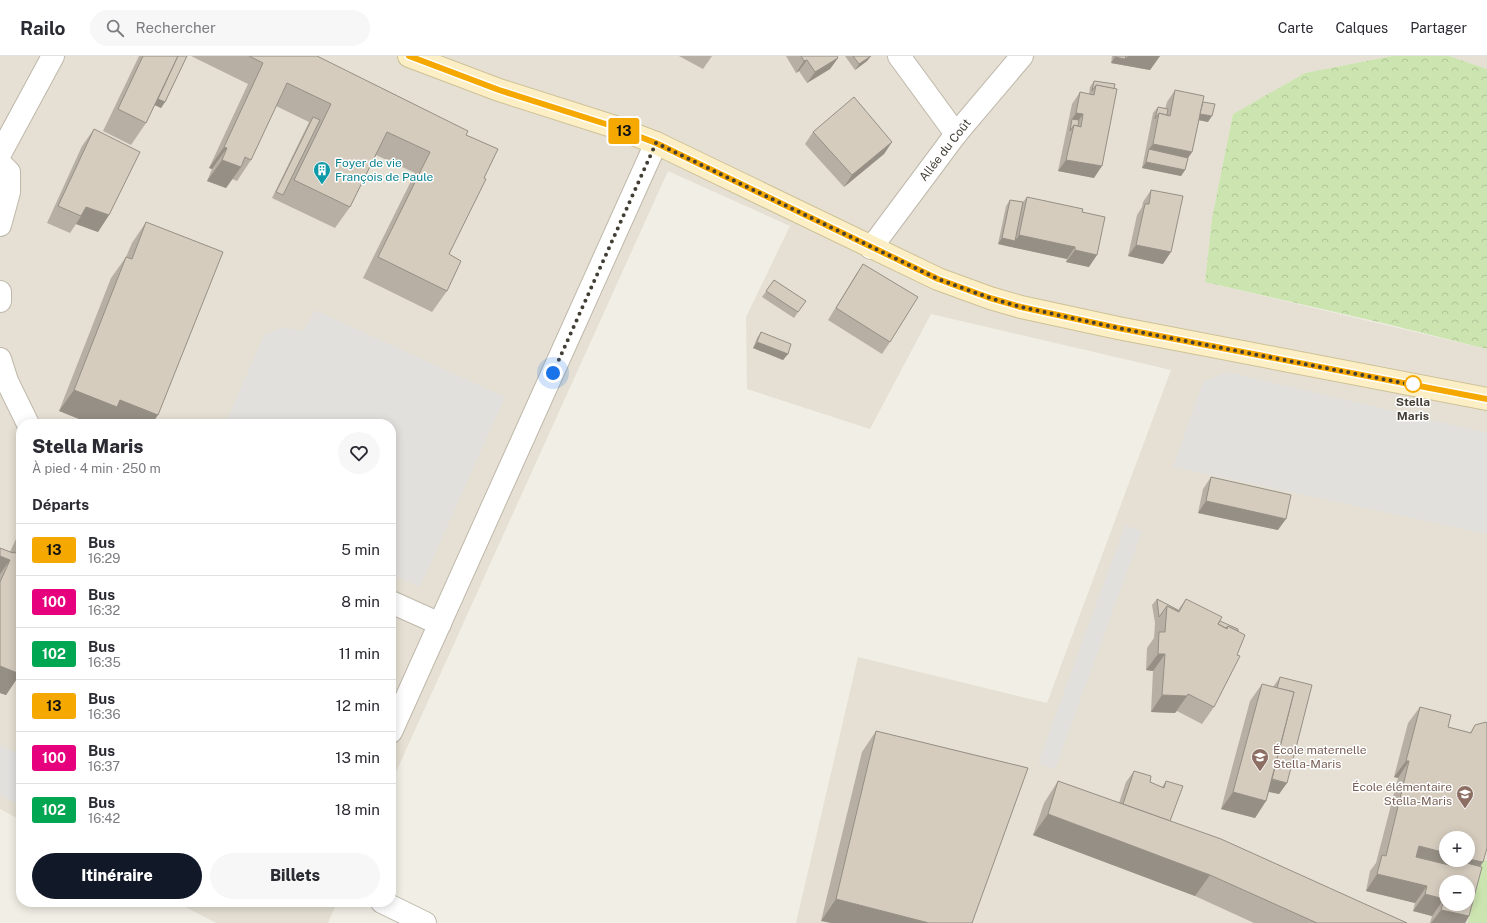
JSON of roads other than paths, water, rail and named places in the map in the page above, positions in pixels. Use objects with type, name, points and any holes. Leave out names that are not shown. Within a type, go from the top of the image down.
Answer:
[{"type":"main road","points":[[422,58],[499,90],[612,126],[656,143],[871,248],[938,279],[990,298],[1021,307],[1118,328],[1487,399]]},
{"type":"street","points":[[0,154],[53,56]]},
{"type":"street","points":[[899,56],[956,134]]},
{"type":"street","name":"Allée du Coût","points":[[871,248],[956,134],[1022,56]]},
{"type":"street","points":[[396,721],[656,143]]},
{"type":"street","points":[[0,163],[9,172],[9,192],[0,225]]},
{"type":"street","points":[[0,292],[0,301]]},
{"type":"street","points":[[0,359],[7,381],[26,419]]},
{"type":"street","points":[[396,604],[440,624]]},
{"type":"street","points":[[392,907],[425,923]]},
{"type":"place","name":"Foyer de vie François de Paule","points":[[322,185]]},
{"type":"place","name":"Stella Maris","points":[[1413,384]]},
{"type":"place","name":"École maternelle Stella-Maris","points":[[1260,772]]},
{"type":"place","name":"École élémentaire Stella-Maris","points":[[1465,809]]}]
